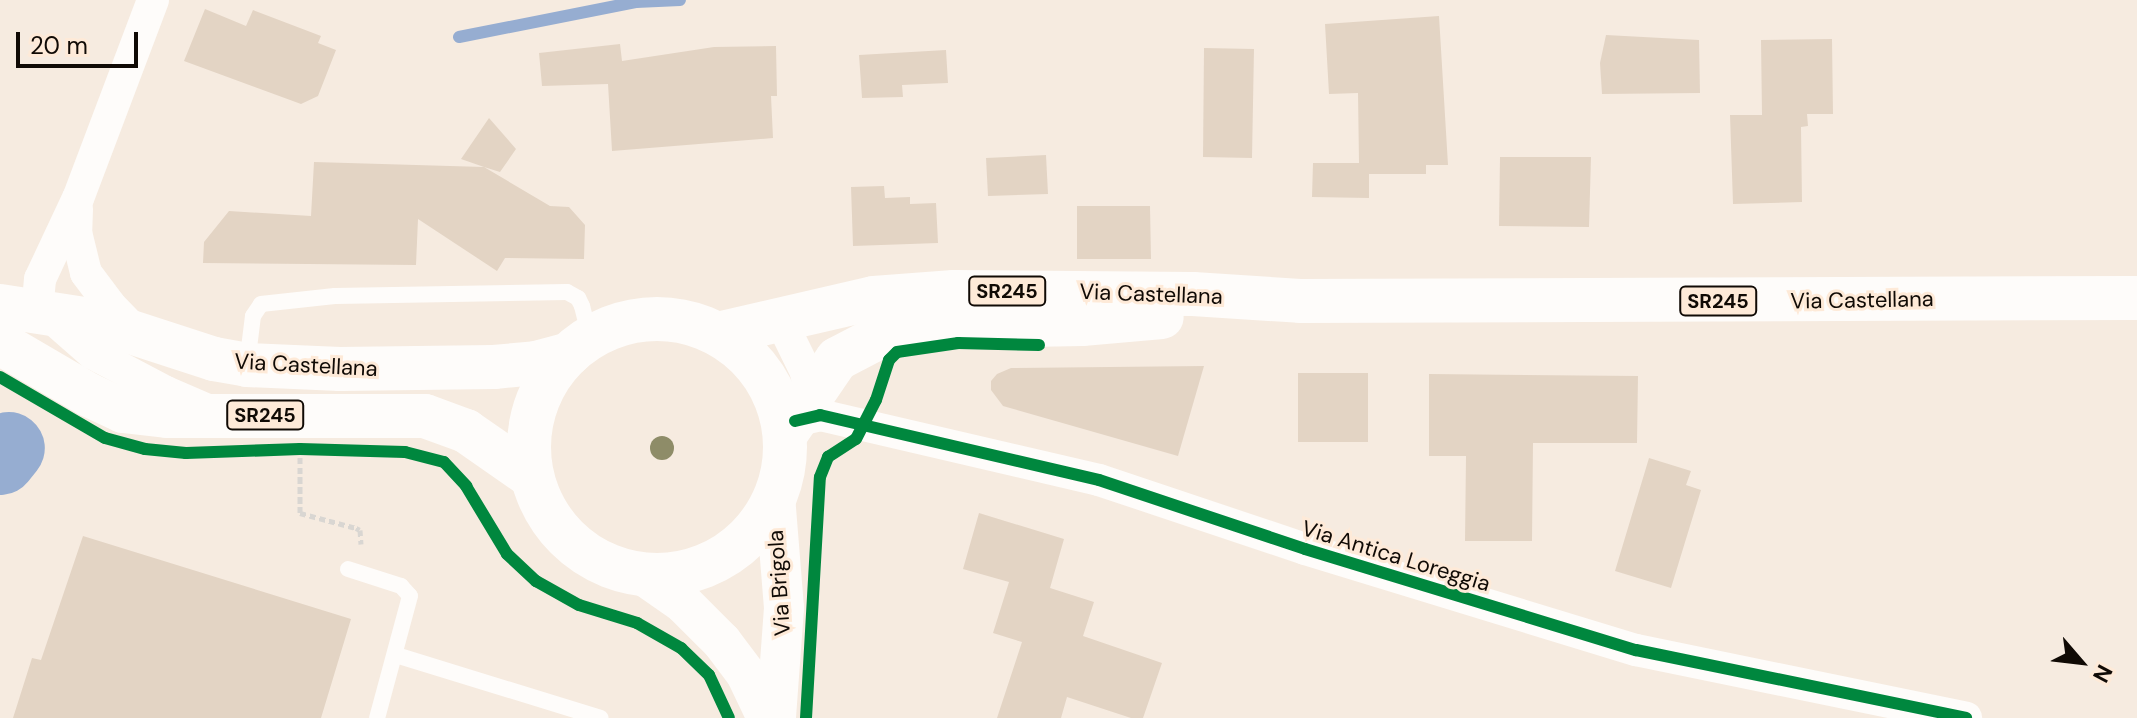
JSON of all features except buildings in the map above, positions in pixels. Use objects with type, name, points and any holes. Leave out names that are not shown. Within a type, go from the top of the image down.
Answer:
[{"type":"main road","name":"Via Castellana","points":[[718,334],[874,298],[954,292],[1193,294],[1300,301],[2137,298]]},
{"type":"main road","name":"Via Castellana","points":[[803,417],[842,354],[895,333],[968,326],[1137,320],[1300,301]]},
{"type":"main road","name":"Via Castellana","points":[[19,311],[137,333],[214,359],[247,365],[340,369],[526,365],[579,346]]},
{"type":"main road","name":"Via Castellana","points":[[19,311],[89,395],[123,411],[153,416],[425,416],[466,431],[532,477]]},
{"type":"main road","name":"SR245","points":[[640,319],[681,321],[718,334],[757,366],[780,410],[803,417],[785,460],[775,496],[756,530],[716,561],[693,571],[643,575],[595,560],[573,545],[555,525],[532,477],[528,450],[539,398],[551,374],[579,346],[640,319]]},
{"type":"street","points":[[19,311],[78,198],[153,0]]},
{"type":"street","points":[[78,198],[76,232],[86,273],[116,312],[137,333]]},
{"type":"street","points":[[781,321],[806,372],[803,417]]},
{"type":"street","name":"Via Antica Loreggia","points":[[803,417],[1099,480],[1305,549],[1636,650],[1966,718]]},
{"type":"street","name":"Via Brigola","points":[[775,496],[784,608],[776,718]]},
{"type":"street","points":[[643,575],[683,603],[722,642],[746,674],[767,718]]},
{"type":"lane","points":[[247,365],[256,309],[267,302],[307,298],[567,292],[578,298],[582,306],[579,346]]},
{"type":"lane","points":[[350,570],[401,586],[410,596],[377,718]]},
{"type":"lane","points":[[396,655],[601,718]]},
{"type":"path","points":[[300,449],[300,513],[360,530],[361,541],[350,570]]},
{"type":"waterway","points":[[459,37],[636,2],[680,0]]},
{"type":"waterway","points":[[0,459],[9,448]]},
{"type":"cycle path","points":[[806,718],[820,477],[828,457],[856,439],[876,400],[889,360],[897,352],[958,343],[1039,345]]},
{"type":"cycle path","points":[[0,377],[105,438],[145,449],[186,453],[300,449],[405,452],[444,462],[466,486],[507,554],[536,581],[579,605],[637,623],[681,648],[709,675],[729,718]]},
{"type":"cycle path","points":[[795,421],[820,415],[1099,480],[1305,549],[1636,650],[1966,718]]}]
